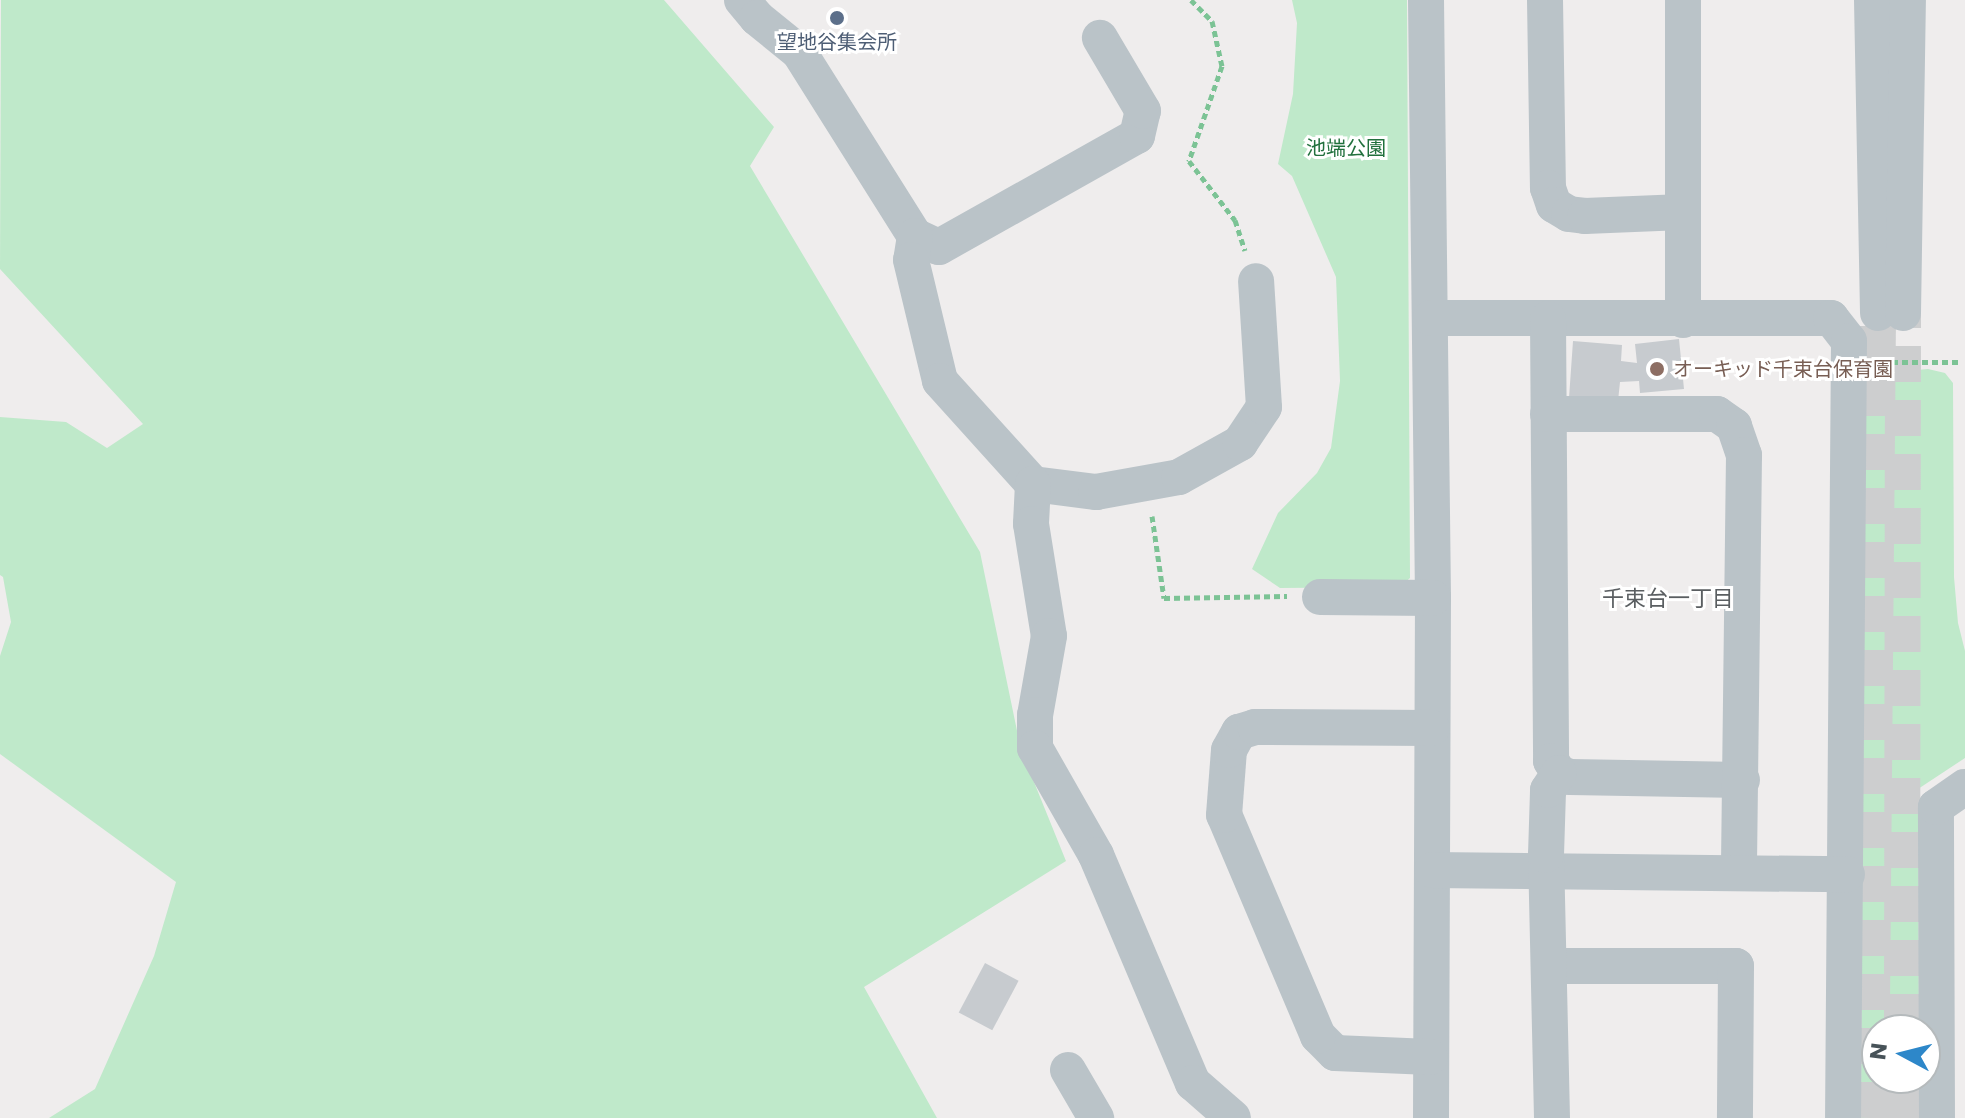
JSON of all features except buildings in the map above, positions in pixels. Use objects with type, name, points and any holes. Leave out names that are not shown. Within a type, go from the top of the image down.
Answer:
[{"type":"street","points":[[742,0],[757,18],[799,52],[915,236],[939,247],[1137,136],[1143,111],[1100,38]]},
{"type":"street","points":[[1426,0],[1433,598],[1431,1118]]},
{"type":"street","points":[[1545,0],[1548,188],[1554,205],[1569,214],[1585,216],[1683,212]]},
{"type":"street","points":[[1683,0],[1683,320]]},
{"type":"street","points":[[1872,0],[1891,313],[1908,0]]},
{"type":"street","points":[[915,236],[911,260],[940,381],[1033,484],[1096,492],[1179,477],[1240,443],[1264,407],[1256,281]]},
{"type":"street","points":[[1431,318],[1831,318],[1849,341],[1843,1118]]},
{"type":"street","points":[[1548,319],[1551,761],[1559,773],[1570,777],[1742,780]]},
{"type":"street","points":[[1548,414],[1717,414],[1734,426],[1744,455],[1739,872]]},
{"type":"street","points":[[1033,484],[1031,524],[1049,636],[1035,715],[1035,748],[1096,855],[1193,1083],[1233,1118]]},
{"type":"street","points":[[1320,597],[1433,598]]},
{"type":"street","points":[[1430,1057],[1335,1053],[1318,1036],[1224,815],[1229,750],[1239,732],[1255,727],[1432,728]]},
{"type":"street","points":[[1552,1118],[1548,790],[1559,773]]},
{"type":"street","points":[[1937,1118],[1951,975],[1936,807],[1965,787]]},
{"type":"street","points":[[1432,870],[1847,874]]},
{"type":"street","points":[[1551,966],[1736,966],[1735,1118]]},
{"type":"street","points":[[1068,1070],[1096,1118]]},
{"type":"path","points":[[1191,0],[1212,21],[1222,66],[1189,161],[1235,220],[1256,281]]},
{"type":"path","points":[[1892,362],[1960,362]]},
{"type":"path","points":[[1151,511],[1164,598],[1320,597]]},
{"type":"green space","points":[[1,0],[664,0],[774,127],[750,166],[980,552],[1021,750],[1066,861],[864,987],[937,1118],[49,1118],[95,1089],[154,956],[176,882],[0,754],[0,656],[11,622],[3,577],[0,575],[0,417],[66,422],[107,448],[143,424],[0,269]]},
{"type":"green space","name":"池端公園","points":[[1292,0],[1407,0],[1410,578],[1400,587],[1280,588],[1252,569],[1278,513],[1317,473],[1331,448],[1340,381],[1336,277],[1292,176],[1278,164],[1293,94],[1297,23]]},
{"type":"green space","points":[[1928,369],[1945,373],[1953,383],[1954,577],[1958,623],[1965,651],[1965,758],[1918,789],[1919,1014],[1861,1014],[1864,383],[1872,374]]},
{"type":"green space","points":[[1861,1094],[1919,1094],[1920,1118],[1861,1118]]},
{"type":"tunnel","points":[[1871,1118],[1878,313]]},
{"type":"tunnel","points":[[1902,1014],[1903,313]]},
{"type":"tunnel","points":[[1901,1094],[1901,1118]]},
{"type":"place","name":"望地谷集会所","points":[[837,18]]},
{"type":"place","name":"オーキッド千束台保育園","points":[[1657,369]]},
{"type":"district","name":"千束台一丁目","points":[[1668,599]]}]
